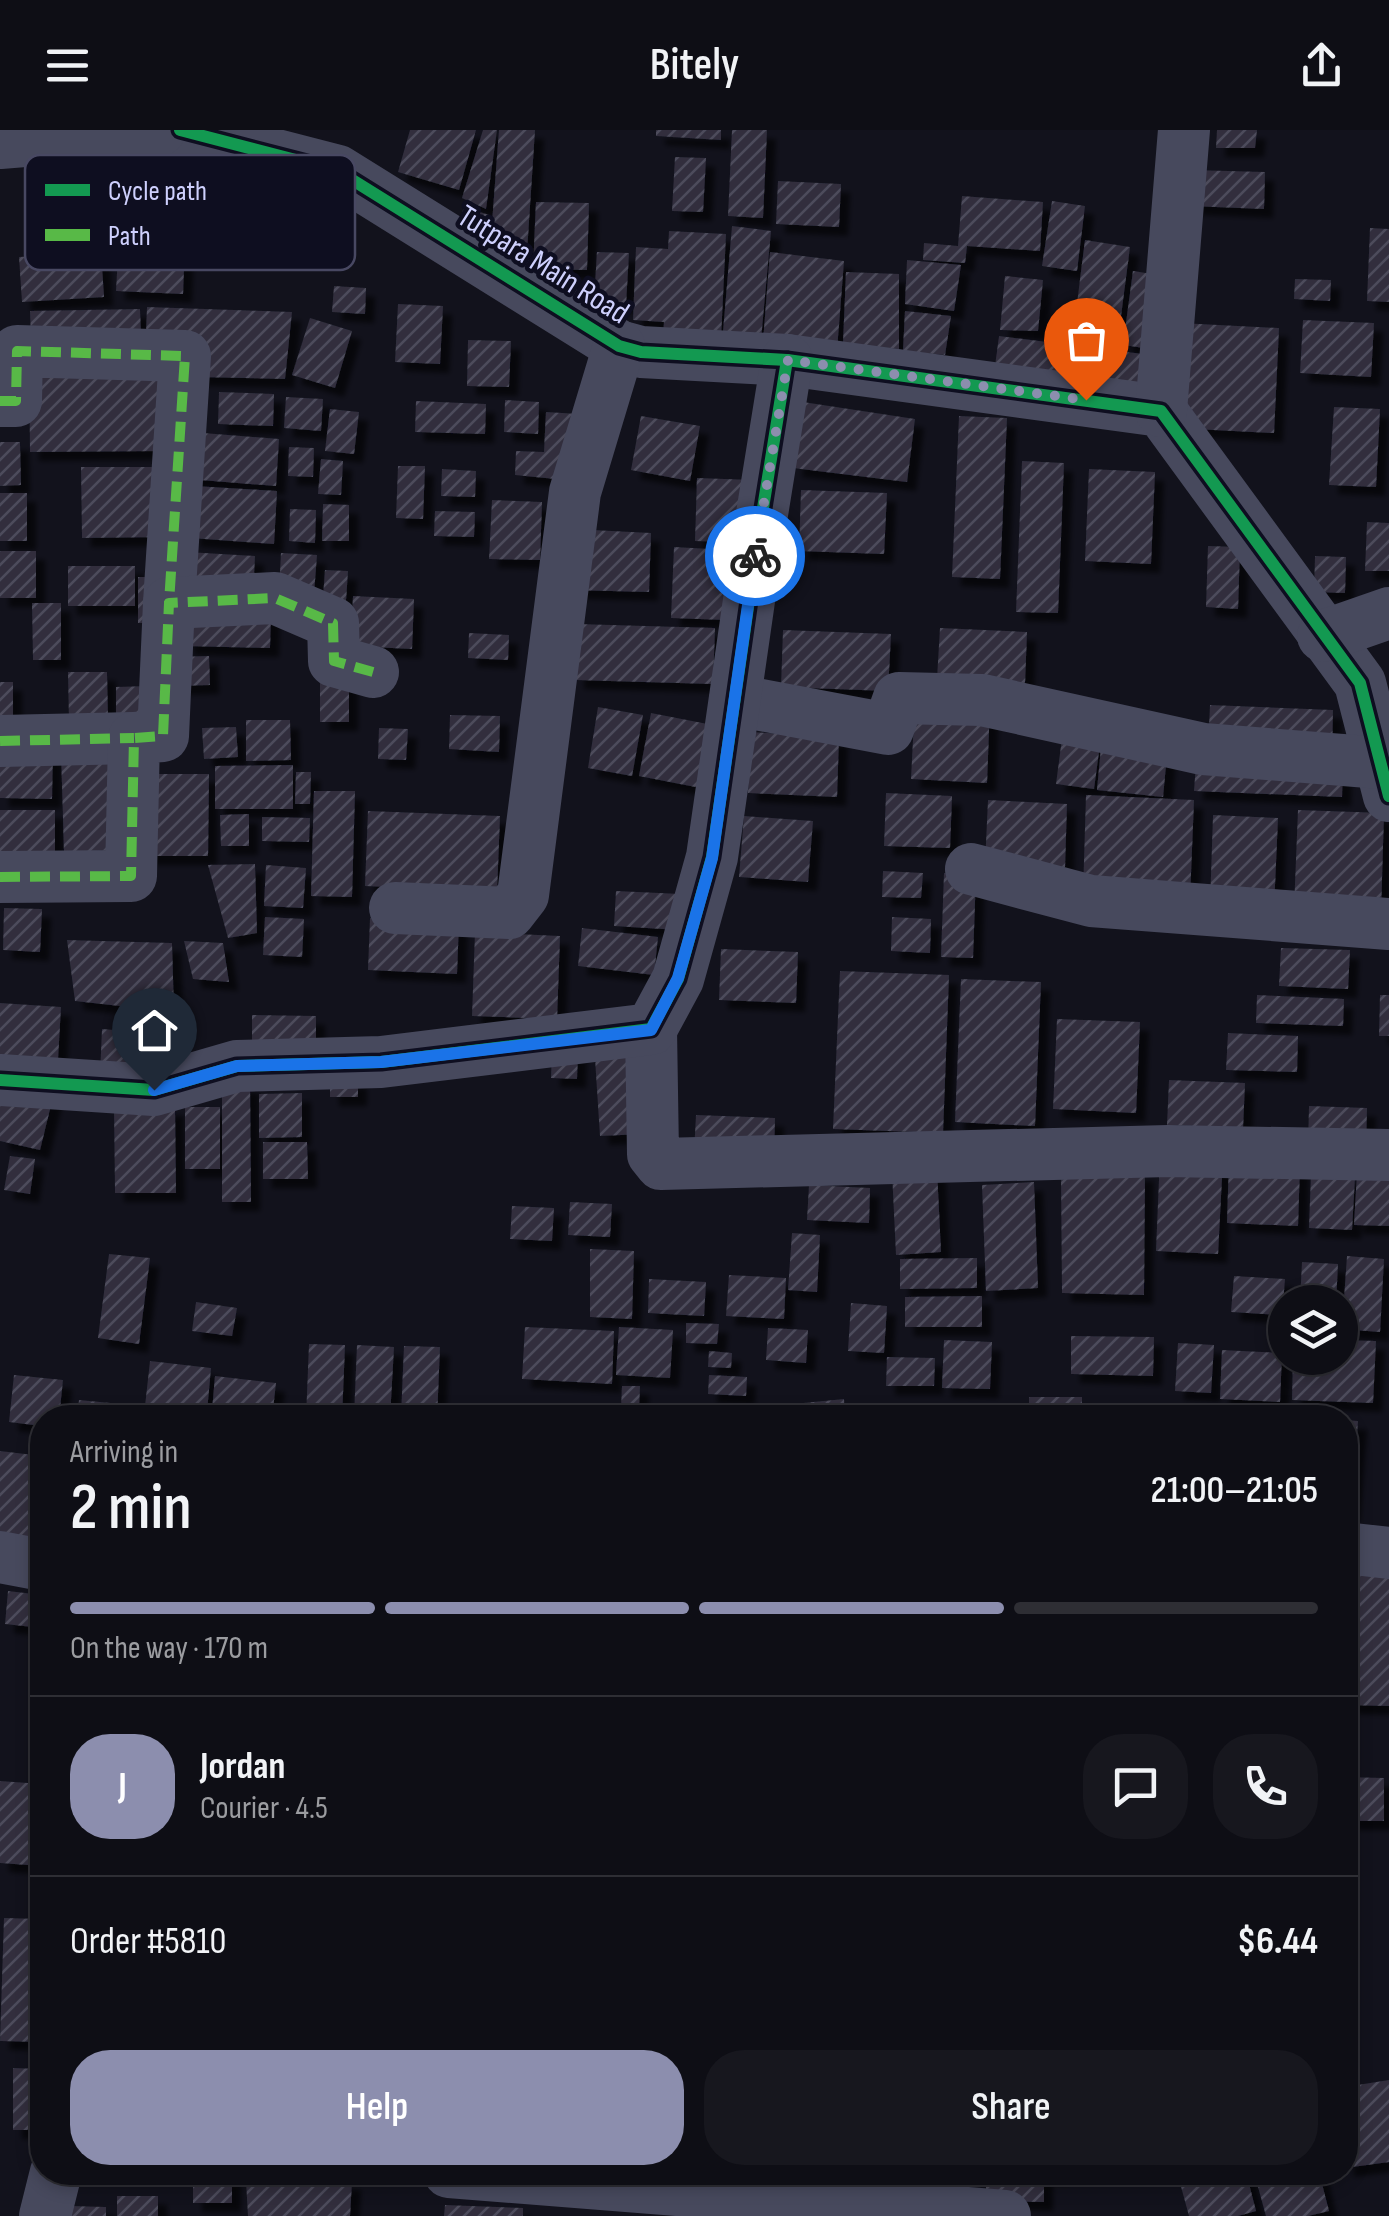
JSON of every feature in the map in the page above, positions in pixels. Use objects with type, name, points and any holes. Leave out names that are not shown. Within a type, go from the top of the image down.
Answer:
[{"type":"street","points":[[0,143],[160,130]]},
{"type":"street","name":"Tutpara Main Road","points":[[180,130],[276,155]]},
{"type":"street","points":[[734,700],[888,729],[899,698],[982,700],[1203,750],[1385,779],[1360,683],[1161,410],[1184,130]]},
{"type":"street","name":"Tutpara Main Road","points":[[355,182],[619,346],[640,352],[788,360],[1161,410]]},
{"type":"street","points":[[396,908],[509,913],[523,895],[575,492],[619,346]]},
{"type":"street","points":[[0,401],[16,401],[17,351],[185,356],[163,736],[0,742]]},
{"type":"street","points":[[788,360],[712,858],[678,978],[651,1030],[653,1154],[661,1164],[1168,1151],[1389,1155]]},
{"type":"street","points":[[169,603],[275,598],[333,623],[334,661],[373,672]]},
{"type":"street","points":[[1323,636],[1389,613]]},
{"type":"street","points":[[0,878],[131,876],[134,738]]},
{"type":"street","points":[[971,869],[1091,901],[1389,924]]},
{"type":"street","points":[[0,1080],[154,1090],[237,1066],[381,1062],[651,1030]]},
{"type":"street","points":[[1358,1549],[1389,1552]]},
{"type":"street","points":[[0,1556],[30,1562]]},
{"type":"street","points":[[46,2216],[53,2185]]},
{"type":"street","points":[[613,2185],[1005,2216]]},
{"type":"building","points":[[410,130],[476,130],[459,190],[398,172]]},
{"type":"building","points":[[483,130],[497,130],[486,209],[462,198]]},
{"type":"building","points":[[499,130],[535,130],[526,267],[490,250]]},
{"type":"building","points":[[656,130],[721,130],[721,140],[656,136]]},
{"type":"building","points":[[732,130],[767,130],[763,218],[728,216]]},
{"type":"building","points":[[1217,130],[1257,130],[1255,148],[1216,148]]},
{"type":"building","points":[[675,157],[706,158],[703,212],[672,211]]},
{"type":"building","points":[[1192,170],[1265,172],[1264,209],[1191,206]]},
{"type":"building","points":[[778,181],[841,184],[839,227],[776,224]]},
{"type":"building","points":[[962,196],[1043,202],[1040,251],[967,246],[965,263],[923,260],[924,243],[958,246]]},
{"type":"building","points":[[1052,201],[1085,206],[1077,271],[1042,266]]},
{"type":"building","points":[[536,202],[589,203],[587,270],[533,269]]},
{"type":"building","points":[[464,207],[489,215],[486,244],[457,227]]},
{"type":"building","points":[[732,226],[771,231],[760,350],[722,344]]},
{"type":"building","points":[[1370,228],[1389,229],[1389,302],[1367,301]]},
{"type":"building","points":[[669,231],[726,234],[721,338],[663,336],[664,322],[633,320],[636,247],[668,249]]},
{"type":"building","points":[[1085,240],[1130,247],[1118,339],[1073,335]]},
{"type":"building","points":[[597,252],[629,253],[626,304],[594,302]]},
{"type":"building","points":[[770,252],[844,261],[837,350],[763,342]]},
{"type":"building","points":[[19,257],[25,257],[25,270],[102,270],[104,297],[22,302]]},
{"type":"building","points":[[907,260],[961,265],[954,311],[905,304]]},
{"type":"building","points":[[117,270],[184,270],[183,294],[116,291]]},
{"type":"building","points":[[1133,271],[1165,276],[1158,350],[1123,345]]},
{"type":"building","points":[[846,272],[899,274],[899,349],[843,344]]},
{"type":"building","points":[[1005,276],[1043,280],[1038,331],[1000,330]]},
{"type":"building","points":[[1295,279],[1331,280],[1330,301],[1294,299]]},
{"type":"building","points":[[334,286],[366,288],[365,314],[332,312]]},
{"type":"building","points":[[398,304],[443,306],[440,364],[395,362]]},
{"type":"building","points":[[147,307],[292,312],[285,379],[199,377],[146,334]]},
{"type":"building","points":[[140,309],[141,336],[31,339],[30,311]]},
{"type":"building","points":[[905,311],[951,316],[945,355],[903,351]]},
{"type":"building","points":[[310,318],[352,331],[335,388],[292,375]]},
{"type":"building","points":[[1303,320],[1374,323],[1371,377],[1300,373]]},
{"type":"building","points":[[1180,323],[1279,328],[1274,433],[1175,428]]},
{"type":"building","points":[[999,336],[1159,356],[1152,397],[993,381]]},
{"type":"building","points":[[468,340],[511,341],[509,387],[467,386]]},
{"type":"building","points":[[163,360],[163,451],[30,452],[29,361]]},
{"type":"building","points":[[219,392],[274,394],[273,426],[218,424]]},
{"type":"building","points":[[286,397],[323,399],[321,431],[284,428]]},
{"type":"building","points":[[505,400],[539,402],[538,434],[504,432]]},
{"type":"building","points":[[416,401],[486,404],[485,434],[415,432]]},
{"type":"building","points":[[803,402],[915,419],[907,482],[793,468]]},
{"type":"building","points":[[1334,407],[1380,409],[1376,487],[1329,485]]},
{"type":"building","points":[[330,409],[359,412],[354,454],[325,451]]},
{"type":"building","points":[[546,412],[579,414],[576,481],[515,475],[516,451],[544,452]]},
{"type":"building","points":[[641,416],[700,426],[690,481],[631,470]]},
{"type":"building","points":[[959,416],[1007,418],[1000,579],[952,577]]},
{"type":"building","points":[[191,432],[279,439],[276,486],[188,479]]},
{"type":"building","points":[[0,442],[20,442],[21,485],[0,486]]},
{"type":"building","points":[[289,447],[314,448],[313,477],[288,476]]},
{"type":"building","points":[[321,459],[343,461],[341,495],[318,494]]},
{"type":"building","points":[[1022,461],[1064,463],[1058,613],[1016,612]]},
{"type":"building","points":[[398,466],[425,466],[423,519],[396,518]]},
{"type":"building","points":[[81,467],[162,467],[163,537],[82,538]]},
{"type":"building","points":[[442,469],[476,471],[475,497],[441,496]]},
{"type":"building","points":[[1089,469],[1155,472],[1151,564],[1085,561]]},
{"type":"building","points":[[697,478],[754,480],[751,543],[695,541]]},
{"type":"building","points":[[194,486],[277,491],[274,544],[191,538]]},
{"type":"building","points":[[801,490],[887,493],[884,554],[799,551]]},
{"type":"building","points":[[0,493],[27,493],[27,541],[0,541]]},
{"type":"building","points":[[492,500],[542,502],[540,560],[489,559]]},
{"type":"building","points":[[323,504],[349,505],[349,541],[322,541]]},
{"type":"building","points":[[290,509],[316,510],[315,543],[289,541]]},
{"type":"building","points":[[435,511],[475,512],[474,537],[434,536]]},
{"type":"building","points":[[1367,522],[1389,523],[1389,571],[1365,571]]},
{"type":"building","points":[[573,529],[651,533],[649,592],[571,590]]},
{"type":"building","points":[[1208,546],[1240,547],[1238,609],[1206,607]]},
{"type":"building","points":[[674,547],[729,550],[726,620],[671,618]]},
{"type":"building","points":[[0,551],[36,551],[36,598],[0,598]]},
{"type":"building","points":[[187,552],[255,556],[253,593],[184,590]]},
{"type":"building","points":[[281,553],[317,555],[314,593],[279,591]]},
{"type":"building","points":[[1315,556],[1346,557],[1345,593],[1314,592]]},
{"type":"building","points":[[68,566],[135,566],[135,606],[68,606]]},
{"type":"building","points":[[325,570],[348,571],[345,615],[322,613]]},
{"type":"building","points":[[138,577],[156,577],[156,623],[138,623]]},
{"type":"building","points":[[353,596],[414,599],[412,649],[351,646]]},
{"type":"building","points":[[32,603],[61,603],[61,660],[33,660]]},
{"type":"building","points":[[185,612],[271,613],[270,648],[185,646]]},
{"type":"building","points":[[577,624],[715,628],[713,684],[575,680]]},
{"type":"building","points":[[940,628],[1027,632],[1025,683],[937,679]]},
{"type":"building","points":[[783,630],[891,634],[888,691],[781,687]]},
{"type":"building","points":[[469,633],[509,635],[508,660],[468,658]]},
{"type":"building","points":[[209,656],[210,685],[176,686],[175,657]]},
{"type":"building","points":[[68,672],[107,672],[108,722],[69,723]]},
{"type":"building","points":[[320,677],[349,677],[349,722],[320,722]]},
{"type":"building","points":[[0,682],[13,682],[13,727],[0,727]]},
{"type":"building","points":[[148,686],[149,717],[116,719],[116,687]]},
{"type":"building","points":[[915,700],[990,704],[987,783],[911,779]]},
{"type":"building","points":[[1210,705],[1333,710],[1332,752],[1208,748]]},
{"type":"building","points":[[598,707],[643,715],[632,776],[588,768]]},
{"type":"building","points":[[651,713],[723,727],[711,790],[639,776]]},
{"type":"building","points":[[450,715],[500,716],[499,752],[449,749]]},
{"type":"building","points":[[246,720],[290,720],[291,760],[246,761]]},
{"type":"building","points":[[1064,723],[1102,729],[1094,789],[1056,784]]},
{"type":"building","points":[[236,727],[238,757],[204,759],[202,728]]},
{"type":"building","points":[[379,728],[408,729],[406,760],[378,759]]},
{"type":"building","points":[[750,732],[839,737],[837,797],[748,793]]},
{"type":"building","points":[[1102,737],[1168,744],[1163,797],[1097,790]]},
{"type":"building","points":[[0,746],[53,747],[52,799],[0,798]]},
{"type":"building","points":[[119,748],[122,850],[64,852],[61,751]]},
{"type":"building","points":[[1196,763],[1343,768],[1342,797],[1194,791]]},
{"type":"building","points":[[293,765],[293,809],[215,809],[215,766]]},
{"type":"building","points":[[296,772],[311,772],[310,804],[295,804]]},
{"type":"building","points":[[145,774],[209,774],[208,856],[145,856]]},
{"type":"building","points":[[314,791],[355,791],[352,897],[311,896]]},
{"type":"building","points":[[886,793],[952,796],[950,848],[884,846]]},
{"type":"building","points":[[1086,795],[1194,800],[1190,898],[1083,893]]},
{"type":"building","points":[[988,800],[1067,804],[1065,867],[985,864]]},
{"type":"building","points":[[0,810],[55,810],[55,862],[0,863]]},
{"type":"building","points":[[1298,810],[1384,813],[1381,912],[1294,908]]},
{"type":"building","points":[[368,811],[500,816],[497,892],[365,886]]},
{"type":"building","points":[[249,814],[249,846],[221,846],[220,815]]},
{"type":"building","points":[[1213,815],[1278,818],[1274,908],[1210,905]]},
{"type":"building","points":[[744,816],[813,821],[808,882],[739,877]]},
{"type":"building","points":[[262,817],[310,818],[309,842],[262,841]]},
{"type":"building","points":[[255,864],[257,933],[228,938],[208,865]]},
{"type":"building","points":[[266,865],[306,868],[303,908],[264,906]]},
{"type":"building","points":[[883,871],[923,873],[921,898],[882,897]]},
{"type":"building","points":[[944,873],[976,874],[973,958],[941,957]]},
{"type":"building","points":[[616,891],[681,894],[679,930],[614,926]]},
{"type":"building","points":[[4,908],[42,909],[40,952],[3,950]]},
{"type":"building","points":[[265,917],[304,919],[302,957],[263,955]]},
{"type":"building","points":[[892,917],[931,919],[930,953],[891,951]]},
{"type":"building","points":[[370,918],[459,921],[457,974],[368,970]]},
{"type":"building","points":[[582,928],[658,937],[654,975],[578,966]]},
{"type":"building","points":[[475,932],[560,936],[557,1019],[472,1016]]},
{"type":"building","points":[[67,940],[172,943],[174,1012],[75,1001]]},
{"type":"building","points":[[184,941],[223,943],[229,982],[193,979]]},
{"type":"building","points":[[1281,948],[1350,950],[1348,989],[1279,986]]},
{"type":"building","points":[[721,949],[798,952],[796,1003],[719,1000]]},
{"type":"building","points":[[840,971],[949,975],[943,1133],[833,1129]]},
{"type":"building","points":[[961,979],[1041,982],[1035,1126],[955,1122]]},
{"type":"building","points":[[1257,995],[1344,999],[1343,1026],[1256,1023]]},
{"type":"building","points":[[1380,995],[1389,995],[1389,1036],[1379,1036]]},
{"type":"building","points":[[0,1003],[61,1007],[58,1059],[0,1055]]},
{"type":"building","points":[[252,1015],[316,1016],[316,1057],[252,1057]]},
{"type":"building","points":[[1057,1019],[1140,1022],[1136,1113],[1053,1109]]},
{"type":"building","points":[[102,1029],[154,1033],[151,1079],[100,1075]]},
{"type":"building","points":[[1228,1033],[1298,1036],[1297,1072],[1226,1070]]},
{"type":"building","points":[[637,1040],[643,1134],[600,1136],[594,1043]]},
{"type":"building","points":[[552,1050],[578,1051],[577,1079],[551,1078]]},
{"type":"building","points":[[330,1079],[358,1079],[358,1097],[330,1097]]},
{"type":"building","points":[[1169,1080],[1245,1083],[1243,1128],[1167,1125]]},
{"type":"building","points":[[222,1084],[250,1084],[251,1202],[222,1202]]},
{"type":"building","points":[[302,1093],[302,1137],[259,1138],[259,1094]]},
{"type":"building","points":[[0,1095],[53,1097],[40,1150],[0,1141]]},
{"type":"building","points":[[1309,1106],[1367,1108],[1366,1147],[1308,1145]]},
{"type":"building","points":[[114,1107],[175,1107],[176,1193],[115,1193]]},
{"type":"building","points":[[185,1107],[220,1107],[220,1169],[185,1169]]},
{"type":"building","points":[[696,1115],[775,1118],[774,1156],[694,1153]]},
{"type":"building","points":[[263,1142],[307,1142],[308,1179],[263,1179]]},
{"type":"building","points":[[10,1156],[35,1159],[30,1194],[4,1190]]},
{"type":"building","points":[[1160,1156],[1223,1158],[1218,1254],[1156,1251]]},
{"type":"building","points":[[1229,1161],[1300,1164],[1298,1226],[1227,1223]]},
{"type":"building","points":[[937,1170],[941,1252],[896,1255],[892,1172]]},
{"type":"building","points":[[1145,1172],[1144,1295],[1062,1293],[1061,1175]]},
{"type":"building","points":[[1357,1173],[1389,1174],[1389,1226],[1354,1225]]},
{"type":"building","points":[[1311,1175],[1355,1177],[1352,1230],[1309,1228]]},
{"type":"building","points":[[1034,1182],[1038,1288],[986,1291],[982,1185]]},
{"type":"building","points":[[809,1185],[870,1188],[869,1223],[807,1220]]},
{"type":"building","points":[[570,1202],[612,1204],[610,1237],[568,1235]]},
{"type":"building","points":[[512,1206],[554,1208],[552,1241],[510,1239]]},
{"type":"building","points":[[792,1233],[820,1235],[817,1292],[788,1290]]},
{"type":"building","points":[[590,1249],[634,1251],[632,1319],[590,1317]]},
{"type":"building","points":[[109,1254],[150,1258],[139,1344],[98,1338]]},
{"type":"building","points":[[1347,1256],[1384,1259],[1380,1332],[1358,1330],[1358,1285],[1345,1285]]},
{"type":"building","points":[[977,1258],[977,1288],[900,1289],[900,1259]]},
{"type":"building","points":[[1302,1262],[1338,1264],[1337,1285],[1301,1285]]},
{"type":"building","points":[[729,1275],[786,1278],[784,1319],[726,1316]]},
{"type":"building","points":[[1234,1276],[1285,1279],[1284,1285],[1268,1285],[1268,1314],[1231,1312]]},
{"type":"building","points":[[649,1279],[706,1282],[704,1316],[648,1313]]},
{"type":"building","points":[[982,1296],[982,1327],[905,1327],[905,1297]]},
{"type":"building","points":[[196,1302],[237,1308],[232,1336],[192,1331]]},
{"type":"building","points":[[851,1303],[887,1306],[884,1353],[848,1351]]},
{"type":"building","points":[[686,1323],[719,1324],[717,1344],[686,1343]]},
{"type":"building","points":[[525,1327],[614,1331],[612,1384],[522,1379]]},
{"type":"building","points":[[619,1327],[673,1330],[670,1378],[616,1375]]},
{"type":"building","points":[[768,1328],[808,1330],[806,1363],[766,1360]]},
{"type":"building","points":[[1071,1336],[1154,1337],[1153,1376],[1071,1374]]},
{"type":"building","points":[[944,1340],[992,1342],[990,1389],[942,1388]]},
{"type":"building","points":[[1358,1340],[1376,1341],[1373,1403],[1292,1400],[1293,1375],[1358,1375]]},
{"type":"building","points":[[1178,1343],[1214,1345],[1211,1393],[1175,1391]]},
{"type":"building","points":[[309,1344],[345,1345],[343,1405],[307,1405]]},
{"type":"building","points":[[357,1345],[394,1347],[391,1405],[355,1405]]},
{"type":"building","points":[[404,1346],[440,1347],[438,1405],[402,1405]]},
{"type":"building","points":[[1222,1350],[1268,1352],[1268,1375],[1281,1375],[1280,1402],[1220,1399]]},
{"type":"building","points":[[709,1351],[732,1353],[731,1368],[708,1367]]},
{"type":"building","points":[[887,1357],[935,1358],[934,1386],[886,1386]]},
{"type":"building","points":[[150,1361],[211,1368],[208,1405],[145,1405]]},
{"type":"building","points":[[14,1375],[63,1380],[60,1405],[30,1405],[30,1425],[9,1422]]},
{"type":"building","points":[[709,1375],[747,1377],[746,1396],[708,1394]]},
{"type":"building","points":[[215,1376],[276,1383],[273,1405],[213,1405]]},
{"type":"building","points":[[622,1386],[640,1386],[639,1405],[621,1405]]},
{"type":"building","points":[[1029,1397],[1082,1397],[1082,1405],[1029,1405]]},
{"type":"building","points":[[844,1399],[844,1405],[783,1405]]},
{"type":"building","points":[[79,1400],[121,1404],[121,1405],[78,1405]]},
{"type":"building","points":[[0,1451],[30,1455],[30,1538],[0,1534]]},
{"type":"building","points":[[1358,1572],[1389,1573],[1389,1706],[1358,1705]]},
{"type":"building","points":[[8,1591],[30,1594],[30,1627],[5,1624]]},
{"type":"building","points":[[1358,1777],[1384,1778],[1384,1821],[1358,1821]]},
{"type":"building","points":[[0,1781],[30,1783],[30,1865],[0,1863]]},
{"type":"building","points":[[4,1918],[30,1919],[30,2042],[0,2041]]},
{"type":"building","points":[[13,2068],[30,2069],[30,2130],[13,2130]]},
{"type":"building","points":[[1389,2080],[1389,2162],[1358,2166],[1358,2085]]},
{"type":"building","points":[[193,2185],[232,2185],[232,2203],[193,2203]]},
{"type":"building","points":[[246,2185],[352,2185],[350,2216],[248,2216]]},
{"type":"building","points":[[986,2185],[1044,2185],[1044,2202],[986,2201]]},
{"type":"building","points":[[1181,2185],[1249,2185],[1256,2211],[1238,2216],[1189,2216]]},
{"type":"building","points":[[1258,2185],[1322,2185],[1329,2211],[1308,2216],[1266,2216]]},
{"type":"building","points":[[117,2196],[158,2196],[158,2216],[117,2216]]},
{"type":"building","points":[[445,2205],[523,2208],[523,2216],[444,2216]]},
{"type":"building","points":[[71,2206],[106,2207],[106,2216],[71,2216]]},
{"type":"marked path","points":[[0,401],[16,401],[17,351],[185,356],[169,603]]},
{"type":"marked path","points":[[0,877],[131,876],[134,738],[163,736],[169,603],[275,598],[333,623],[334,661],[373,672]]},
{"type":"marked path","points":[[0,741],[134,738]]},
{"type":"cycle path","points":[[180,130],[276,155]]},
{"type":"cycle path","points":[[355,182],[619,346],[641,352],[787,360],[1161,411],[1360,683],[1389,796]]},
{"type":"cycle path","points":[[0,1080],[154,1090],[237,1066],[381,1062],[651,1029],[678,979],[712,857],[787,360]]},
{"type":"way so far","points":[[755,556],[788,360],[1086,400]]},
{"type":"route","points":[[154,1090],[237,1066],[381,1062],[651,1030],[678,978],[712,858],[755,556]]}]
